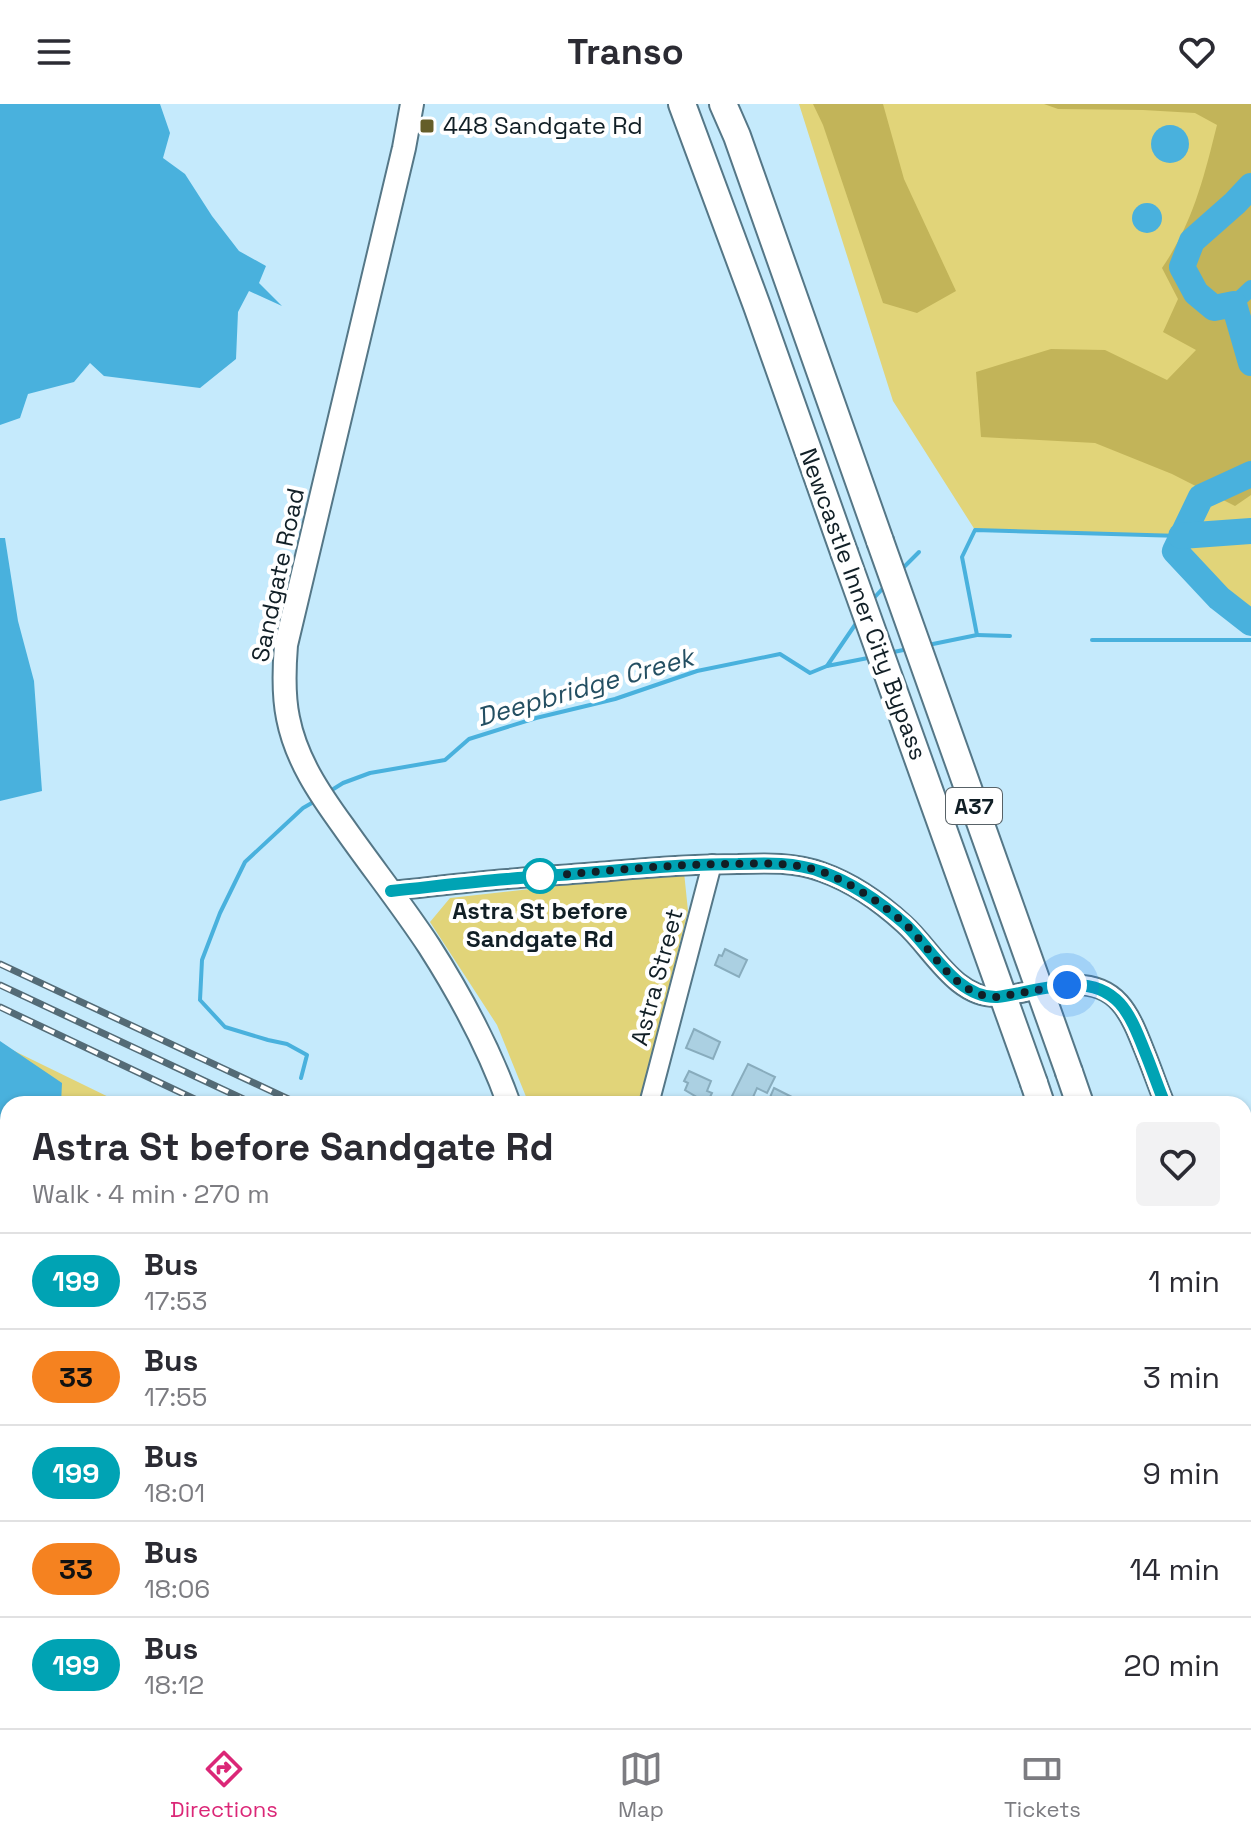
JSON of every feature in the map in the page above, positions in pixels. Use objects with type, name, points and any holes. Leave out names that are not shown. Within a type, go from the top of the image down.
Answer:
[{"type":"highway","name":"Newcastle Inner City Bypass","points":[[682,104],[757,306],[1037,1094]]},
{"type":"highway","name":"Newcastle Inner City Bypass","points":[[726,104],[1077,1096]]},
{"type":"main road","name":"Sandgate Road","points":[[415,104],[286,645],[284,682],[288,719],[303,764],[331,810],[429,946],[469,1013],[506,1096]]},
{"type":"street","points":[[391,891],[681,864],[799,865],[846,882],[887,908],[960,985],[977,994],[997,997],[1067,985],[1089,986],[1109,994],[1131,1017],[1162,1096]]},
{"type":"street","name":"Astra Street","points":[[653,1096],[712,864]]},
{"type":"shaded area","points":[[799,104],[1251,104],[1251,623],[1219,598],[1175,551],[1180,536],[975,530],[893,401]]},
{"type":"shaded area","points":[[813,104],[883,104],[904,179],[956,291],[917,313],[883,303],[823,125]]},
{"type":"shaded area","points":[[1044,104],[1251,104],[1251,495],[1235,506],[1172,474],[1095,443],[981,437],[976,372],[1051,349],[1105,350],[1167,380],[1196,350],[1163,332],[1178,299],[1162,268],[1190,217],[1217,125],[1195,113],[1058,109]]},
{"type":"shaded area","points":[[684,872],[688,911],[641,1096],[526,1096],[497,1025],[430,922],[450,898]]},
{"type":"shaded area","points":[[0,1044],[107,1096],[0,1096]]},
{"type":"water","points":[[0,104],[160,104],[170,133],[163,158],[185,174],[239,251],[266,266],[259,283],[282,306],[249,291],[238,312],[236,359],[200,388],[104,376],[90,363],[74,382],[28,394],[20,418],[0,425]]},
{"type":"water","points":[[1170,125],[1184,130],[1189,144],[1184,158],[1170,163],[1156,158],[1151,144],[1156,130]]},
{"type":"water","points":[[1147,203],[1158,207],[1162,218],[1158,229],[1147,233],[1136,229],[1132,218],[1136,207]]},
{"type":"water","points":[[0,538],[5,538],[18,621],[34,681],[42,791],[0,801]]},
{"type":"water","points":[[0,1041],[62,1083],[61,1096],[0,1096]]},
{"type":"building","points":[[725,949],[747,960],[739,977],[715,965]]},
{"type":"building","points":[[694,1029],[720,1042],[713,1059],[686,1048]]},
{"type":"building","points":[[748,1064],[775,1077],[767,1093],[757,1088],[754,1096],[732,1096]]},
{"type":"building","points":[[689,1071],[711,1081],[707,1091],[712,1093],[710,1096],[695,1096],[685,1090],[688,1083],[684,1081]]},
{"type":"building","points":[[774,1088],[790,1096],[770,1096]]},
{"type":"waterway","points":[[1251,186],[1192,241],[1182,267],[1196,293],[1214,308],[1234,304],[1251,363]]},
{"type":"waterway","points":[[1234,304],[1251,288]]},
{"type":"waterway","points":[[1251,474],[1201,497],[1175,551],[1219,598],[1251,623]]},
{"type":"waterway","points":[[928,645],[977,635],[962,557],[975,530],[1181,536]]},
{"type":"waterway","points":[[1181,536],[1251,531]]},
{"type":"waterway","points":[[901,570],[919,552]]},
{"type":"waterway","points":[[873,599],[886,585]]},
{"type":"waterway","points":[[859,619],[827,666],[873,657]]},
{"type":"waterway","points":[[977,635],[1010,636]]},
{"type":"waterway","points":[[1092,640],[1251,640]]},
{"type":"waterway","points":[[889,653],[908,649]]},
{"type":"waterway","name":"Deepbridge Creek","points":[[327,793],[370,773],[445,760],[469,739],[536,718],[615,699],[697,671],[780,654],[810,673],[827,666]]},
{"type":"waterway","name":"Deepbridge Creek","points":[[301,1078],[307,1055],[287,1044],[225,1027],[200,1000],[202,960],[220,913],[245,862],[303,808],[317,800]]},
{"type":"railway","points":[[0,964],[282,1096]]},
{"type":"railway","points":[[0,985],[237,1096]]},
{"type":"railway","points":[[0,1007],[188,1096]]},
{"type":"bus line","name":"199","points":[[391,891],[681,864],[799,865],[846,882],[887,908],[960,985],[977,994],[1009,996],[1078,985],[1109,994],[1126,1008],[1131,1017],[1162,1096]]},
{"type":"place","name":"448 Sandgate Rd","points":[[427,126]]},
{"type":"place","name":"Astra St before Sandgate Rd","points":[[540,876]]},
{"type":"route","points":[[540,876],[532,877],[681,864],[799,865],[846,882],[887,908],[968,990],[997,997],[1067,985]]}]
